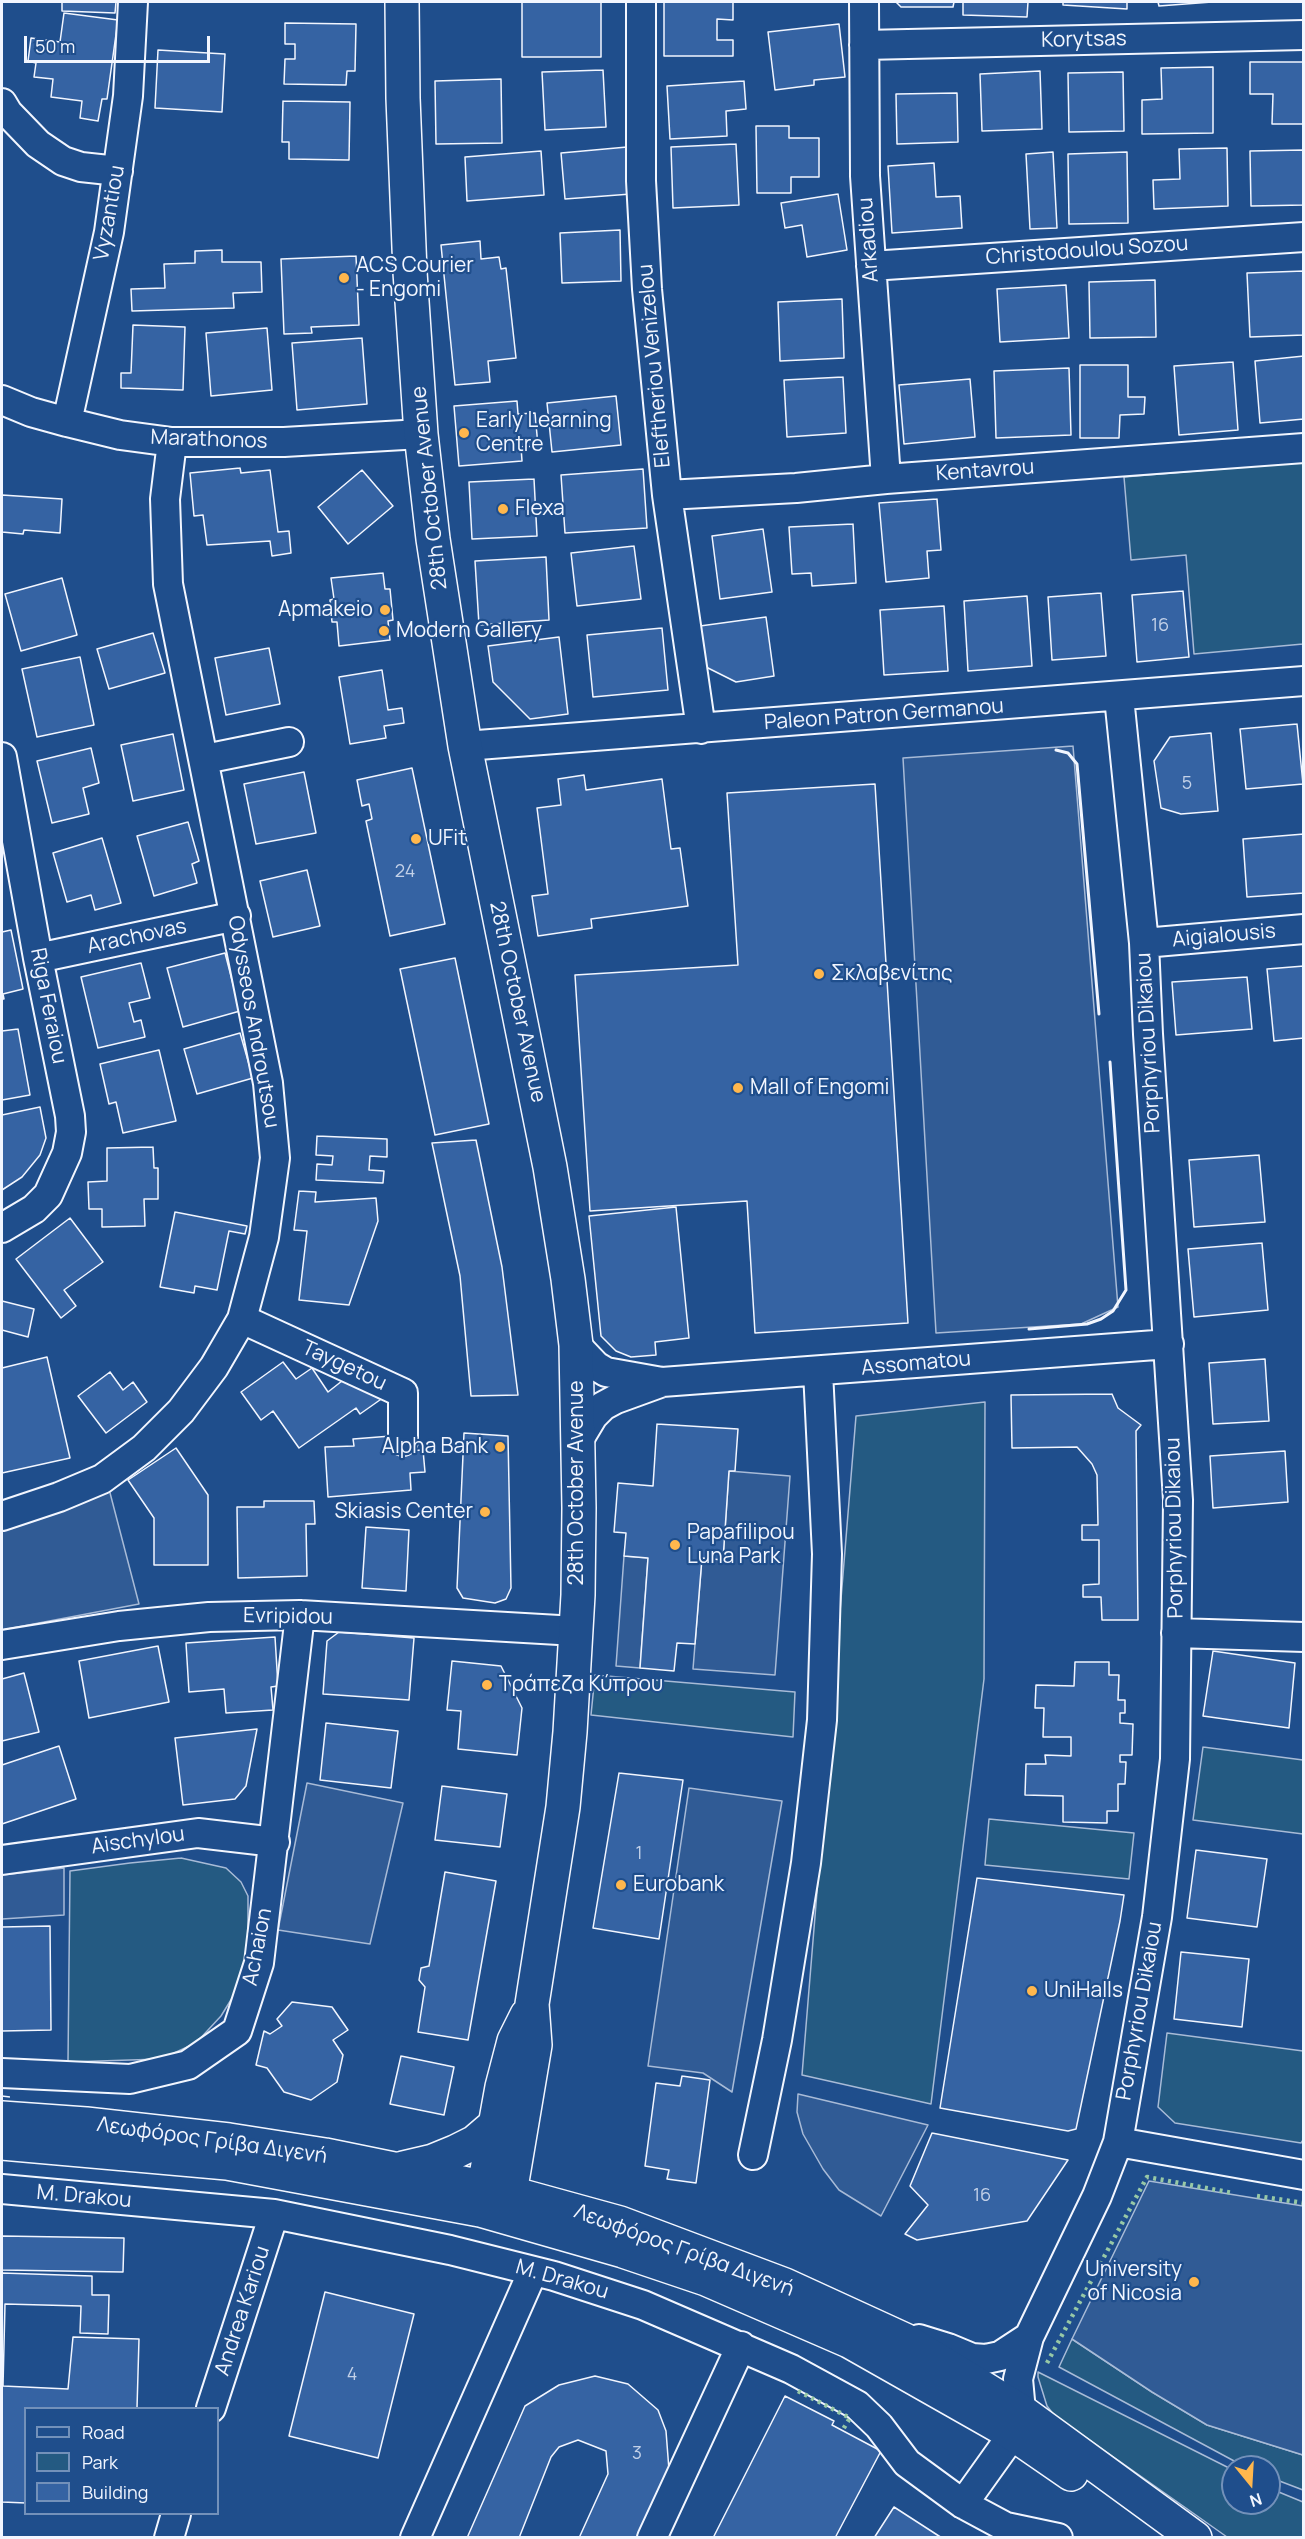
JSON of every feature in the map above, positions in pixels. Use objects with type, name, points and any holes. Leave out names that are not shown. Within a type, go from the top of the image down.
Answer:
[{"type":"main road","name":"28th October Avenue","points":[[402,2],[403,98],[410,272],[421,434],[433,539],[465,746],[544,1131],[561,1228],[576,1345],[579,1508],[576,1631],[563,1807],[532,2004],[535,2045],[496,2202]]},
{"type":"main road","name":"28th October Avenue","points":[[496,2202],[496,2124],[514,2041],[532,2004]]},
{"type":"main road","name":"Λεωφόρος Γρίβα Διγενή","points":[[2,2118],[86,2124],[230,2140],[399,2169],[496,2202],[623,2251],[706,2279],[878,2356],[1017,2423],[1195,2538]]},
{"type":"main road","points":[[399,2169],[433,2162],[455,2152],[475,2142],[496,2124]]},
{"type":"main road","name":"Λεωφόρος Γρίβα Διγενή","points":[[2,2143],[227,2163],[496,2202],[620,2223],[785,2285],[905,2340],[1017,2423],[1159,2538]]},
{"type":"street","name":"Vyzantiou","points":[[67,422],[109,232],[128,96],[133,2]]},
{"type":"street","name":"Eleftheriou Venizelou","points":[[640,2],[641,181],[646,289],[667,495],[701,729]]},
{"type":"street","name":"Arkadiou","points":[[864,2],[865,176],[886,478]]},
{"type":"street","name":"Korytsas","points":[[864,45],[1304,35]]},
{"type":"street","points":[[2,103],[8,113],[39,144],[63,161],[118,171]]},
{"type":"street","name":"Christodoulou Sozou","points":[[871,266],[1304,237]]},
{"type":"street","name":"Marathonos","points":[[2,400],[31,412],[67,422],[120,435],[171,442],[284,442],[421,434]]},
{"type":"street","name":"Odysseos Androutsou","points":[[2,1516],[59,1497],[102,1479],[144,1448],[181,1411],[214,1367],[242,1319],[264,1236],[275,1158],[268,1083],[205,759],[168,584],[165,499],[171,442]]},
{"type":"street","name":"Kentavrou","points":[[667,495],[796,488],[886,478],[1304,448]]},
{"type":"street","name":"Paleon Patron Germanou","points":[[465,746],[1304,681]]},
{"type":"street","name":"Porphyriou Dikaiou","points":[[1017,2423],[1018,2379],[1029,2337],[1097,2196],[1118,2142],[1157,1917],[1175,1759],[1178,1500],[1144,943],[1119,697]]},
{"type":"street","points":[[205,759],[289,742]]},
{"type":"street","name":"Riga Feraiou","points":[[2,757],[38,958],[70,1116],[71,1132],[67,1153],[48,1195],[34,1209],[2,1228]]},
{"type":"street","name":"Arachovas","points":[[38,958],[236,916]]},
{"type":"street","name":"Aigialousis","points":[[1144,943],[1304,929]]},
{"type":"street","name":"Taygetou","points":[[242,1319],[403,1394],[403,1442]]},
{"type":"street","name":"Assomatou","points":[[576,1345],[596,1366],[606,1372],[662,1382],[1169,1344]]},
{"type":"street","points":[[753,2156],[777,2040],[806,1863],[822,1720],[826,1554],[818,1371]]},
{"type":"street","name":"Assomatou","points":[[578,1441],[593,1416],[603,1406],[662,1382]]},
{"type":"street","name":"Evripidou","points":[[2,1646],[119,1626],[209,1617],[300,1615],[576,1631]]},
{"type":"street","name":"Achaion","points":[[2,2073],[130,2079],[188,2065],[237,2031],[259,1963],[300,1615]]},
{"type":"street","points":[[1176,1633],[1304,1637]]},
{"type":"street","name":"Aischylou","points":[[2,1860],[198,1833],[275,1842]]},
{"type":"street","points":[[1118,2142],[1304,2175]]},
{"type":"street","name":"M. Drakou","points":[[2,2189],[274,2214],[404,2239],[533,2271],[643,2305],[791,2369],[857,2405],[879,2427],[907,2463],[963,2504],[1006,2527],[1058,2538]]},
{"type":"street","name":"Andrea Kariou","points":[[212,2407],[274,2214]]},
{"type":"street","points":[[415,2538],[533,2271]]},
{"type":"street","points":[[905,2340],[917,2338],[972,2358],[986,2359],[1000,2356],[1029,2337]]},
{"type":"street","points":[[652,2538],[741,2346]]},
{"type":"street","points":[[963,2504],[1017,2423]]},
{"type":"street","points":[[169,2538],[176,2515]]},
{"type":"green space","points":[[1303,462],[1303,644],[1194,654],[1186,555],[1131,560],[1124,477]]},
{"type":"green space","points":[[985,1402],[984,1679],[931,2104],[802,2075],[856,1416]]},
{"type":"green space","points":[[595,1675],[795,1692],[793,1737],[591,1715]]},
{"type":"green space","points":[[1203,1747],[1303,1760],[1303,1834],[1193,1820]]},
{"type":"green space","points":[[989,1819],[1134,1833],[1129,1879],[985,1865]]},
{"type":"green space","points":[[181,1858],[226,1868],[241,1882],[248,1896],[248,1938],[242,1982],[221,2016],[196,2043],[161,2059],[68,2062],[70,1871]]},
{"type":"green space","points":[[1167,2033],[1303,2051],[1303,2140],[1301,2143],[1175,2123],[1158,2107]]},
{"type":"green space","points":[[1072,2339],[1207,2425],[1303,2455],[1303,2490],[1281,2482],[1281,2455],[1223,2455],[1059,2367]]},
{"type":"green space","points":[[1038,2372],[1221,2464],[1221,2515],[1281,2515],[1281,2493],[1303,2502],[1303,2537],[1227,2537],[1054,2415],[1047,2406]]},
{"type":"shaded area","points":[[1073,746],[1118,1307],[1081,1324],[936,1333],[903,758]]},
{"type":"shaded area","points":[[729,1471],[790,1476],[775,1675],[693,1669],[702,1558],[723,1559]]},
{"type":"shaded area","points":[[109,1489],[139,1604],[2,1630],[2,1526]]},
{"type":"shaded area","points":[[624,1556],[648,1558],[640,1668],[616,1666]]},
{"type":"shaded area","points":[[307,1783],[403,1803],[370,1944],[278,1930]]},
{"type":"shaded area","points":[[689,1788],[782,1801],[732,2092],[703,2073],[648,2066]]},
{"type":"shaded area","points":[[64,1868],[64,1915],[2,1919],[2,1875]]},
{"type":"shaded area","points":[[798,2094],[928,2125],[881,2216],[839,2190],[823,2169],[803,2134],[797,2112]]},
{"type":"shaded area","name":"University of Nicosia","points":[[1149,2181],[1303,2206],[1303,2455],[1207,2425],[1072,2339]]},
{"type":"building","points":[[62,2],[116,2],[115,13],[62,11]]},
{"type":"building","points":[[522,2],[601,2],[601,57],[522,57]]},
{"type":"building","points":[[664,2],[733,2],[733,20],[717,19],[717,40],[733,40],[733,56],[664,56]]},
{"type":"building","points":[[896,2],[954,2],[953,7],[901,7]]},
{"type":"building","points":[[963,2],[1028,2],[1027,17],[963,15]]},
{"type":"building","points":[[1063,2],[1127,2],[1127,9],[1063,5]]},
{"type":"building","points":[[1158,2],[1212,2],[1159,6]]},
{"type":"building","points":[[64,13],[118,20],[107,99],[102,99],[98,121],[80,118],[82,101],[51,97],[53,79],[34,77],[36,63],[28,61],[31,38],[60,42]]},
{"type":"building","points":[[285,23],[356,24],[355,71],[347,71],[346,85],[284,84],[285,59],[295,59],[295,44],[285,44]]},
{"type":"building","points":[[839,24],[845,77],[814,80],[814,85],[775,90],[768,32]]},
{"type":"building","points":[[158,50],[225,54],[222,112],[155,108]]},
{"type":"building","points":[[1250,62],[1304,62],[1304,124],[1272,124],[1273,94],[1250,94]]},
{"type":"building","points":[[1213,67],[1213,133],[1142,134],[1142,100],[1162,99],[1161,68]]},
{"type":"building","points":[[603,70],[606,127],[545,130],[542,72]]},
{"type":"building","points":[[1040,71],[1042,129],[982,131],[980,74]]},
{"type":"building","points":[[1123,72],[1124,131],[1069,132],[1068,73]]},
{"type":"building","points":[[501,79],[502,143],[436,144],[435,81]]},
{"type":"building","points":[[744,81],[746,109],[726,111],[727,136],[670,139],[667,86]]},
{"type":"building","points":[[957,93],[958,142],[897,144],[896,94]]},
{"type":"building","points":[[283,101],[350,102],[349,160],[289,159],[289,142],[282,142]]},
{"type":"building","points":[[756,126],[789,126],[789,138],[819,138],[819,177],[791,177],[791,193],[757,193]]},
{"type":"building","points":[[736,144],[739,205],[673,208],[671,147]]},
{"type":"building","points":[[627,147],[631,194],[565,199],[561,153]]},
{"type":"building","points":[[1227,148],[1228,206],[1154,209],[1153,180],[1180,179],[1179,149]]},
{"type":"building","points":[[1304,150],[1304,205],[1251,206],[1250,151]]},
{"type":"building","points":[[541,151],[544,195],[467,201],[465,157]]},
{"type":"building","points":[[1053,152],[1057,228],[1030,229],[1026,154]]},
{"type":"building","points":[[1127,152],[1128,223],[1069,224],[1068,154]]},
{"type":"building","points":[[934,163],[936,197],[960,196],[962,228],[892,233],[888,166]]},
{"type":"building","points":[[838,194],[847,250],[807,257],[802,225],[785,228],[781,203]]},
{"type":"building","points":[[620,230],[621,281],[562,283],[560,233]]},
{"type":"building","points":[[480,241],[481,259],[499,257],[501,269],[506,268],[516,358],[488,361],[490,382],[455,385],[441,245]]},
{"type":"building","points":[[222,250],[222,262],[261,262],[262,292],[233,293],[234,308],[132,311],[131,289],[165,288],[164,264],[195,263],[195,251]]},
{"type":"building","points":[[356,256],[359,325],[311,327],[312,333],[284,334],[281,259]]},
{"type":"building","points":[[1304,271],[1304,335],[1250,337],[1247,273]]},
{"type":"building","points":[[1155,280],[1156,337],[1090,338],[1089,282]]},
{"type":"building","points":[[1066,285],[1069,338],[1000,342],[997,289]]},
{"type":"building","points":[[842,299],[844,358],[780,361],[778,302]]},
{"type":"building","points":[[133,325],[185,327],[183,390],[121,388],[121,373],[131,373]]},
{"type":"building","points":[[267,328],[272,390],[211,396],[206,333]]},
{"type":"building","points":[[362,338],[367,404],[297,410],[292,343]]},
{"type":"building","points":[[1304,356],[1304,419],[1260,423],[1255,361]]},
{"type":"building","points":[[1233,362],[1238,430],[1179,435],[1174,366]]},
{"type":"building","points":[[1080,365],[1128,365],[1128,397],[1145,397],[1144,414],[1120,415],[1119,438],[1080,438]]},
{"type":"building","points":[[1069,368],[1071,435],[996,438],[994,371]]},
{"type":"building","points":[[843,377],[846,433],[787,437],[784,380]]},
{"type":"building","points":[[970,379],[975,437],[904,444],[899,385]]},
{"type":"building","points":[[616,396],[621,445],[552,452],[547,403]]},
{"type":"building","points":[[517,401],[518,414],[535,413],[538,446],[521,447],[522,461],[459,466],[454,406]]},
{"type":"building","points":[[240,468],[241,473],[270,470],[278,532],[289,531],[291,553],[272,556],[270,541],[207,545],[203,515],[194,516],[190,473]]},
{"type":"building","points":[[643,469],[647,528],[565,533],[561,475]]},
{"type":"building","points":[[362,470],[393,506],[348,544],[318,507]]},
{"type":"building","name":"Flexa","points":[[534,479],[537,536],[472,539],[469,482]]},
{"type":"building","points":[[2,495],[62,499],[60,533],[24,530],[23,534],[2,532]]},
{"type":"building","points":[[937,499],[941,550],[927,551],[929,578],[886,582],[879,503]]},
{"type":"building","points":[[853,524],[856,583],[812,586],[811,573],[792,574],[789,527]]},
{"type":"building","points":[[763,529],[772,592],[720,599],[712,536]]},
{"type":"building","points":[[634,546],[641,599],[577,606],[571,553]]},
{"type":"building","points":[[546,557],[549,620],[479,625],[475,561]]},
{"type":"building","points":[[383,573],[385,589],[390,589],[393,620],[388,621],[390,640],[339,646],[337,622],[332,622],[330,600],[334,599],[331,578]]},
{"type":"building","points":[[62,578],[77,635],[21,651],[5,594]]},
{"type":"building","points":[[1183,591],[1189,657],[1137,662],[1132,595]]},
{"type":"building","points":[[1101,593],[1106,656],[1052,660],[1048,597]]},
{"type":"building","points":[[1027,596],[1032,666],[968,671],[964,601]]},
{"type":"building","points":[[944,606],[948,671],[884,675],[880,610]]},
{"type":"building","points":[[766,617],[774,676],[736,682],[706,667],[700,626]]},
{"type":"building","points":[[662,628],[668,690],[593,697],[587,635]]},
{"type":"building","points":[[153,633],[165,673],[109,689],[97,649]]},
{"type":"building","points":[[559,637],[568,714],[530,719],[493,682],[488,646]]},
{"type":"building","points":[[269,648],[280,704],[226,715],[215,658]]},
{"type":"building","points":[[80,657],[94,725],[37,737],[22,669]]},
{"type":"building","points":[[382,670],[388,710],[402,708],[404,723],[384,726],[386,738],[350,744],[339,677]]},
{"type":"building","points":[[1297,724],[1303,784],[1246,789],[1240,729]]},
{"type":"building","points":[[1211,733],[1218,811],[1181,814],[1161,808],[1154,761],[1170,737]]},
{"type":"building","points":[[173,734],[184,790],[133,801],[121,745]]},
{"type":"building","points":[[91,748],[99,783],[83,788],[89,814],[52,823],[37,761]]},
{"type":"building","points":[[412,768],[445,924],[390,936],[366,821],[372,819],[369,804],[362,806],[357,780]]},
{"type":"building","points":[[304,772],[316,833],[256,844],[244,784]]},
{"type":"building","points":[[584,775],[586,790],[662,779],[671,849],[680,848],[688,906],[591,919],[592,928],[538,936],[532,896],[548,894],[537,808],[561,805],[558,779]]},
{"type":"building","name":"Mall of Engomi","points":[[875,784],[908,1323],[755,1333],[747,1201],[590,1211],[575,975],[738,965],[727,793]]},
{"type":"building","points":[[188,822],[199,861],[192,864],[197,883],[154,896],[137,836]]},
{"type":"building","points":[[1304,834],[1304,893],[1247,897],[1243,839]]},
{"type":"building","points":[[102,838],[121,903],[95,910],[91,895],[67,902],[53,853]]},
{"type":"building","points":[[307,870],[320,926],[273,937],[260,881]]},
{"type":"building","points":[[11,930],[23,989],[3,994],[4,999],[2,999],[2,932]]},
{"type":"building","points":[[225,953],[240,1011],[183,1027],[167,968]]},
{"type":"building","points":[[455,958],[489,1124],[435,1135],[400,969]]},
{"type":"building","points":[[141,963],[150,998],[129,1003],[134,1022],[141,1020],[145,1037],[98,1048],[81,977]]},
{"type":"building","points":[[1304,966],[1304,1038],[1274,1041],[1267,969]]},
{"type":"building","points":[[1247,977],[1252,1029],[1176,1035],[1172,982]]},
{"type":"building","points":[[18,1029],[30,1095],[2,1100],[2,1031]]},
{"type":"building","points":[[240,1033],[253,1078],[197,1094],[184,1049]]},
{"type":"building","points":[[159,1050],[176,1121],[123,1133],[116,1102],[109,1104],[100,1064]]},
{"type":"building","points":[[40,1107],[46,1138],[40,1155],[22,1177],[2,1190],[2,1115]]},
{"type":"building","points":[[317,1136],[387,1139],[387,1157],[370,1156],[369,1170],[384,1171],[383,1183],[316,1180],[317,1164],[332,1165],[333,1156],[316,1155]]},
{"type":"building","points":[[476,1140],[502,1267],[518,1395],[471,1396],[460,1276],[432,1143]]},
{"type":"building","points":[[153,1147],[154,1168],[158,1168],[158,1199],[144,1199],[145,1226],[102,1227],[102,1209],[89,1209],[88,1182],[107,1181],[107,1148]]},
{"type":"building","points":[[1259,1155],[1265,1222],[1194,1227],[1189,1160]]},
{"type":"building","points":[[299,1191],[316,1192],[315,1202],[376,1198],[378,1221],[349,1305],[299,1300],[307,1231],[294,1230]]},
{"type":"building","points":[[676,1207],[689,1338],[655,1342],[656,1355],[631,1357],[616,1351],[601,1336],[589,1216]]},
{"type":"building","points":[[175,1212],[247,1226],[245,1234],[229,1231],[217,1290],[195,1286],[194,1293],[160,1287]]},
{"type":"building","points":[[70,1218],[103,1262],[64,1290],[76,1306],[61,1318],[16,1259]]},
{"type":"building","points":[[1262,1243],[1268,1310],[1194,1317],[1188,1249]]},
{"type":"building","points":[[2,1301],[34,1309],[28,1337],[2,1330]]},
{"type":"building","points":[[47,1357],[70,1458],[2,1473],[2,1368]]},
{"type":"building","points":[[1265,1359],[1269,1421],[1213,1424],[1209,1363]]},
{"type":"building","points":[[283,1362],[296,1379],[312,1368],[328,1392],[347,1377],[387,1395],[360,1414],[356,1408],[299,1448],[273,1411],[261,1420],[241,1392]]},
{"type":"building","points":[[110,1372],[123,1390],[133,1382],[147,1402],[106,1433],[78,1396]]},
{"type":"building","points":[[1112,1394],[1118,1408],[1141,1425],[1136,1431],[1138,1620],[1102,1620],[1101,1597],[1083,1597],[1083,1585],[1099,1584],[1099,1540],[1082,1540],[1082,1525],[1098,1525],[1097,1475],[1092,1464],[1077,1447],[1012,1448],[1011,1395]]},
{"type":"building","name":"Papafilipou Luna Park","points":[[657,1424],[738,1429],[735,1471],[729,1471],[723,1560],[702,1558],[695,1644],[677,1643],[674,1671],[640,1668],[648,1558],[624,1556],[626,1533],[614,1532],[618,1483],[653,1486]]},
{"type":"building","name":"Skiasis Center","points":[[464,1433],[508,1436],[511,1588],[506,1599],[495,1603],[463,1598],[457,1588]]},
{"type":"building","points":[[404,1435],[405,1451],[423,1450],[425,1472],[410,1473],[411,1490],[328,1497],[325,1447],[354,1446],[353,1439]]},
{"type":"building","points":[[176,1448],[208,1495],[208,1565],[154,1565],[154,1518],[128,1480]]},
{"type":"building","points":[[1285,1451],[1288,1502],[1213,1508],[1210,1456]]},
{"type":"building","points":[[264,1501],[314,1501],[315,1524],[306,1524],[307,1576],[238,1578],[237,1507],[264,1507]]},
{"type":"building","points":[[366,1527],[409,1530],[406,1591],[362,1588]]},
{"type":"building","points":[[339,1632],[414,1638],[409,1700],[323,1694],[327,1641]]},
{"type":"building","points":[[275,1637],[278,1686],[271,1687],[273,1710],[226,1713],[224,1689],[189,1692],[186,1643]]},
{"type":"building","points":[[158,1646],[169,1702],[89,1718],[79,1661]]},
{"type":"building","points":[[1213,1651],[1295,1663],[1289,1728],[1203,1716]]},
{"type":"building","points":[[452,1661],[501,1666],[522,1708],[517,1755],[458,1749],[461,1711],[447,1710]]},
{"type":"building","points":[[1075,1662],[1109,1662],[1109,1675],[1119,1675],[1118,1700],[1125,1700],[1125,1713],[1120,1713],[1120,1723],[1133,1724],[1132,1755],[1120,1755],[1120,1762],[1126,1762],[1125,1784],[1118,1784],[1118,1811],[1107,1811],[1107,1823],[1063,1822],[1063,1796],[1025,1795],[1026,1764],[1046,1764],[1045,1755],[1071,1756],[1071,1737],[1043,1737],[1044,1708],[1035,1708],[1036,1685],[1074,1686]]},
{"type":"building","points":[[24,1673],[39,1732],[2,1741],[2,1679]]},
{"type":"building","points":[[326,1723],[398,1731],[391,1788],[320,1780]]},
{"type":"building","points":[[257,1729],[246,1786],[235,1799],[183,1805],[175,1738]]},
{"type":"building","points":[[59,1746],[76,1799],[2,1824],[2,1765]]},
{"type":"building","points":[[619,1773],[683,1780],[659,1939],[593,1928]]},
{"type":"building","points":[[442,1786],[507,1794],[500,1847],[435,1840]]},
{"type":"building","points":[[1196,1850],[1267,1859],[1257,1927],[1187,1918]]},
{"type":"building","points":[[445,1872],[496,1881],[468,2040],[418,2032],[425,1987],[419,1980],[421,1968],[429,1966]]},
{"type":"building","name":"UniHalls","points":[[977,1878],[1124,1895],[1076,2129],[1068,2131],[940,2108]]},
{"type":"building","points":[[50,1926],[51,2030],[2,2031],[2,1927]]},
{"type":"building","points":[[1181,1952],[1249,1959],[1242,2027],[1174,2019]]},
{"type":"building","points":[[292,2002],[332,2007],[348,2030],[333,2040],[343,2055],[337,2082],[311,2100],[284,2092],[267,2068],[256,2065],[264,2031],[270,2034],[282,2026],[277,2019]]},
{"type":"building","points":[[401,2056],[454,2067],[444,2115],[390,2104]]},
{"type":"building","points":[[682,2076],[710,2080],[696,2183],[667,2179],[669,2170],[645,2166],[656,2083],[680,2086]]},
{"type":"building","points":[[932,2133],[1068,2160],[1027,2221],[917,2240],[905,2234],[928,2205],[910,2186]]},
{"type":"building","points":[[2,2236],[124,2238],[123,2272],[2,2270]]},
{"type":"building","points":[[2,2273],[92,2276],[92,2295],[109,2295],[108,2334],[80,2333],[81,2306],[5,2304],[3,2386],[68,2389],[73,2337],[139,2339],[137,2407],[24,2407],[24,2503],[2,2502]]},
{"type":"building","points":[[325,2292],[414,2314],[378,2458],[289,2436]]},
{"type":"building","points":[[595,2376],[628,2384],[658,2410],[666,2431],[669,2470],[637,2538],[579,2538],[608,2474],[606,2451],[578,2440],[559,2447],[551,2457],[519,2538],[467,2538],[525,2406],[559,2385]]},
{"type":"building","points":[[785,2396],[834,2421],[832,2425],[881,2451],[835,2538],[713,2538]]},
{"type":"building","points":[[894,2507],[942,2538],[874,2538]]},
{"type":"hedge","points":[[1047,2363],[1147,2177],[1233,2193]]},
{"type":"hedge","points":[[1257,2196],[1304,2203]]},
{"type":"hedge","points":[[798,2391],[850,2418],[842,2431]]},
{"type":"fence","points":[[2,2096],[10,2097]]},
{"type":"wall","points":[[1056,750],[1068,753],[1077,764],[1099,1014]]},
{"type":"wall","points":[[1029,1329],[1087,1324],[1101,1319],[1113,1311],[1126,1290],[1110,1062]]},
{"type":"place","name":"ACS Courier - Engomi","points":[[344,278]]},
{"type":"place","name":"Early Learning Centre","points":[[464,433]]},
{"type":"place","name":"Flexa","points":[[503,509]]},
{"type":"place","name":"Apmakeio","points":[[385,610]]},
{"type":"place","name":"Modern Gallery","points":[[384,631]]},
{"type":"place","name":"UFit","points":[[416,839]]},
{"type":"place","name":"Σκλαβενίτης","points":[[819,974]]},
{"type":"place","name":"Mall of Engomi","points":[[738,1088]]},
{"type":"place","name":"Alpha Bank","points":[[500,1447]]},
{"type":"place","name":"Skiasis Center","points":[[485,1512]]},
{"type":"place","name":"Papafilipou Luna Park","points":[[675,1545]]},
{"type":"place","name":"Τράπεζα Κύπρου","points":[[487,1685]]},
{"type":"place","name":"Eurobank","points":[[621,1885]]},
{"type":"place","name":"UniHalls","points":[[1032,1991]]},
{"type":"place","name":"University of Nicosia","points":[[1194,2282]]}]
